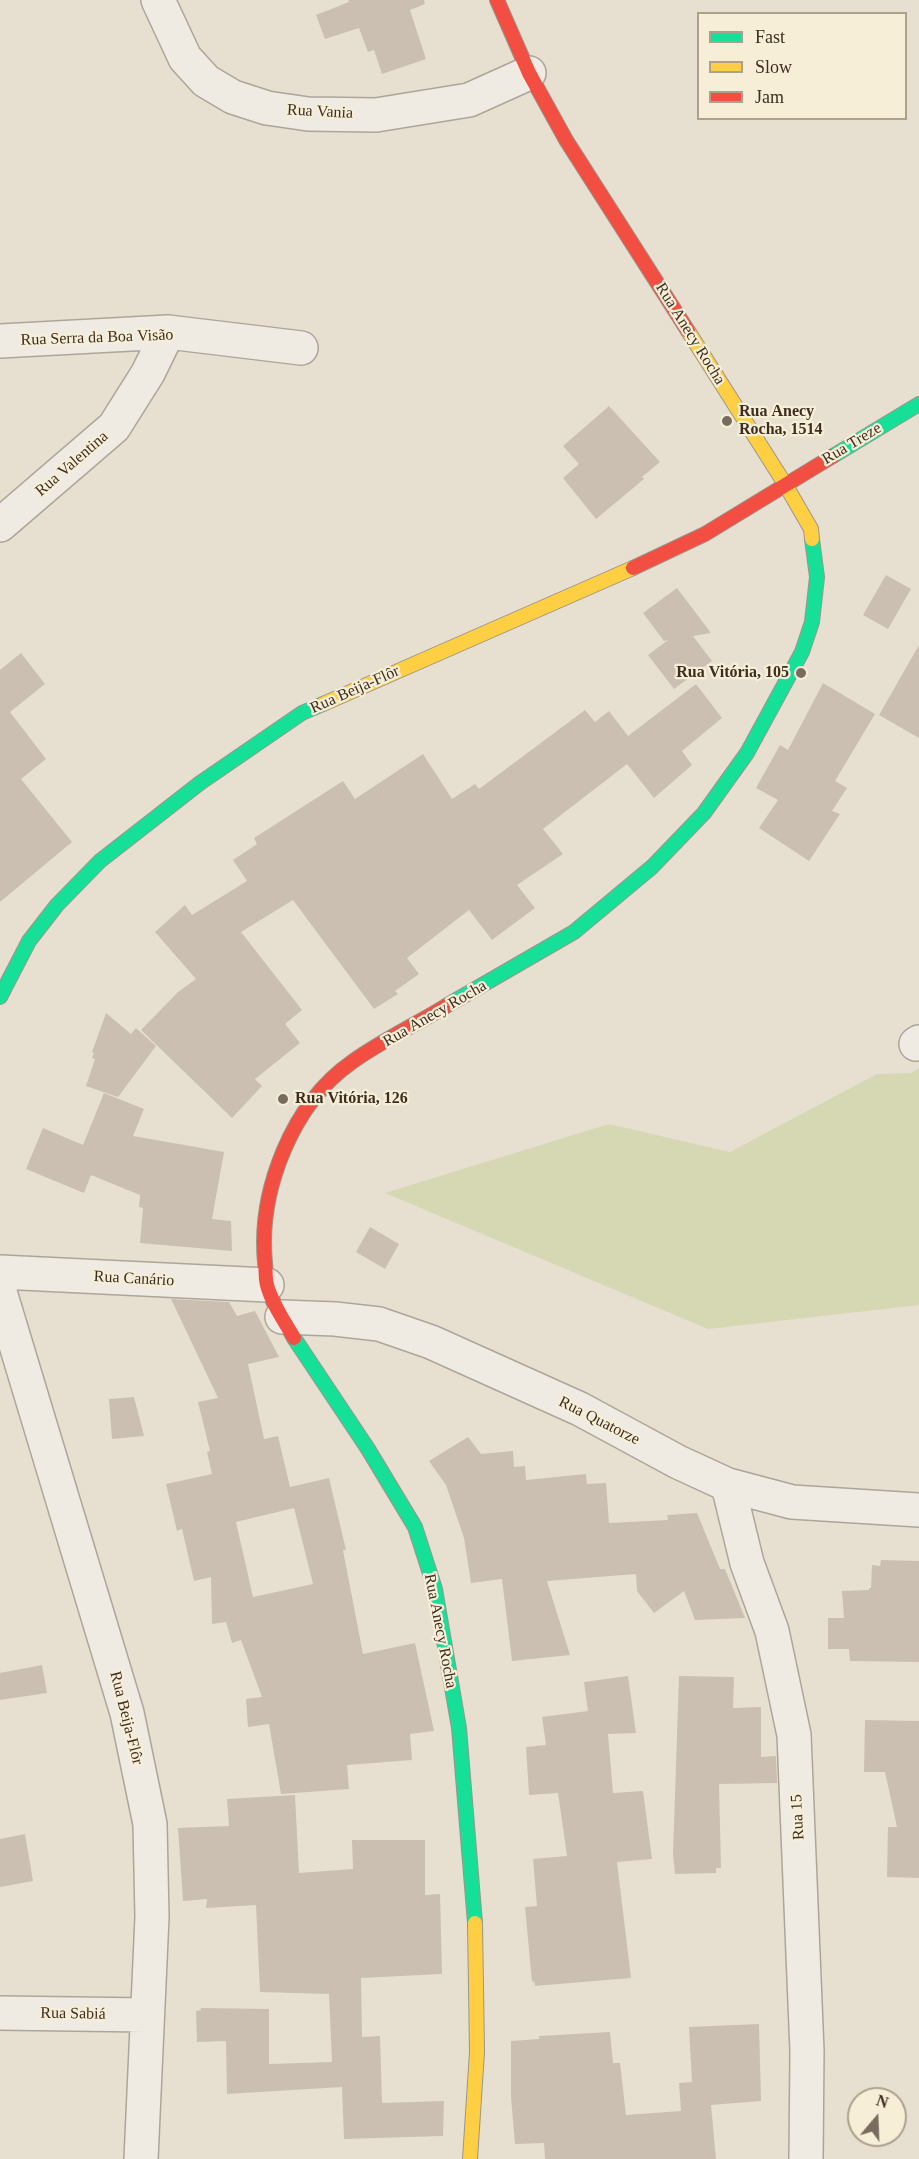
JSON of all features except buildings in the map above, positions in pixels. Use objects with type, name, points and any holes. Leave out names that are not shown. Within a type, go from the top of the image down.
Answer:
[{"type":"street","name":"Rua Vania","points":[[158,0],[185,58],[206,81],[233,97],[267,108],[308,114],[376,115],[469,100],[529,73]]},
{"type":"street","name":"Rua Anecy Rocha","points":[[470,2159],[477,2052],[475,1924],[459,1728],[435,1589],[415,1527],[368,1449],[310,1365],[282,1317],[267,1285],[263,1243],[269,1198],[279,1159],[298,1124],[320,1091],[351,1062],[574,932],[652,867],[704,813],[747,753],[802,652],[812,622],[817,577],[811,529],[785,484],[566,140],[529,73],[497,0]]},
{"type":"street","name":"Rua Serra da Boa Visão","points":[[0,341],[168,332],[301,348]]},
{"type":"street","name":"Rua Valentina","points":[[0,525],[114,428],[148,373],[168,332]]},
{"type":"street","name":"Rua Treze","points":[[785,484],[919,404]]},
{"type":"street","name":"Rua Beija-Flôr","points":[[0,997],[29,941],[57,905],[100,861],[200,783],[302,713],[593,586],[705,534],[785,484]]},
{"type":"street","name":"Rua Canário","points":[[0,1272],[267,1285]]},
{"type":"street","name":"Rua Beija-Flôr","points":[[0,1292],[127,1713],[150,1824],[152,1917],[141,2159]]},
{"type":"street","name":"Rua Quatorze","points":[[282,1317],[335,1319],[379,1324],[431,1342],[580,1409],[678,1462],[728,1485],[792,1502],[919,1510]]},
{"type":"street","name":"Rua 15","points":[[728,1485],[747,1563],[772,1631],[794,1735],[807,2051],[806,2159]]},
{"type":"street","name":"Rua Sabiá","points":[[0,2013],[147,2015]]},
{"type":"green space","points":[[919,1068],[919,1305],[708,1329],[385,1193],[609,1124],[730,1152],[877,1074],[911,1073]]},
{"type":"traffic: fast","points":[[833,456],[919,404]]},
{"type":"traffic: fast","points":[[446,1006],[574,932],[652,867],[704,813],[747,753],[802,652],[812,622],[817,577],[812,539]]},
{"type":"traffic: fast","points":[[0,997],[29,941],[57,905],[100,861],[200,783],[302,713],[323,704]]},
{"type":"traffic: fast","points":[[294,1338],[368,1449],[415,1527],[435,1589],[459,1728],[475,1923]]},
{"type":"traffic: slow","points":[[688,331],[785,484],[811,529],[812,539]]},
{"type":"traffic: slow","points":[[323,704],[633,568]]},
{"type":"traffic: slow","points":[[470,2159],[477,2052],[475,1923]]},
{"type":"traffic: jam","points":[[497,0],[529,73],[566,140],[688,331]]},
{"type":"traffic: jam","points":[[633,568],[705,534],[833,456]]},
{"type":"traffic: jam","points":[[294,1338],[272,1299],[266,1277],[264,1235],[267,1207],[283,1151],[312,1101],[331,1080],[363,1054],[446,1006]]},
{"type":"place","name":"Rua Anecy Rocha, 1514","points":[[727,421]]},
{"type":"place","name":"Rua Vitória, 105","points":[[801,673]]},
{"type":"place","name":"Rua Vitória, 126","points":[[283,1099]]}]
